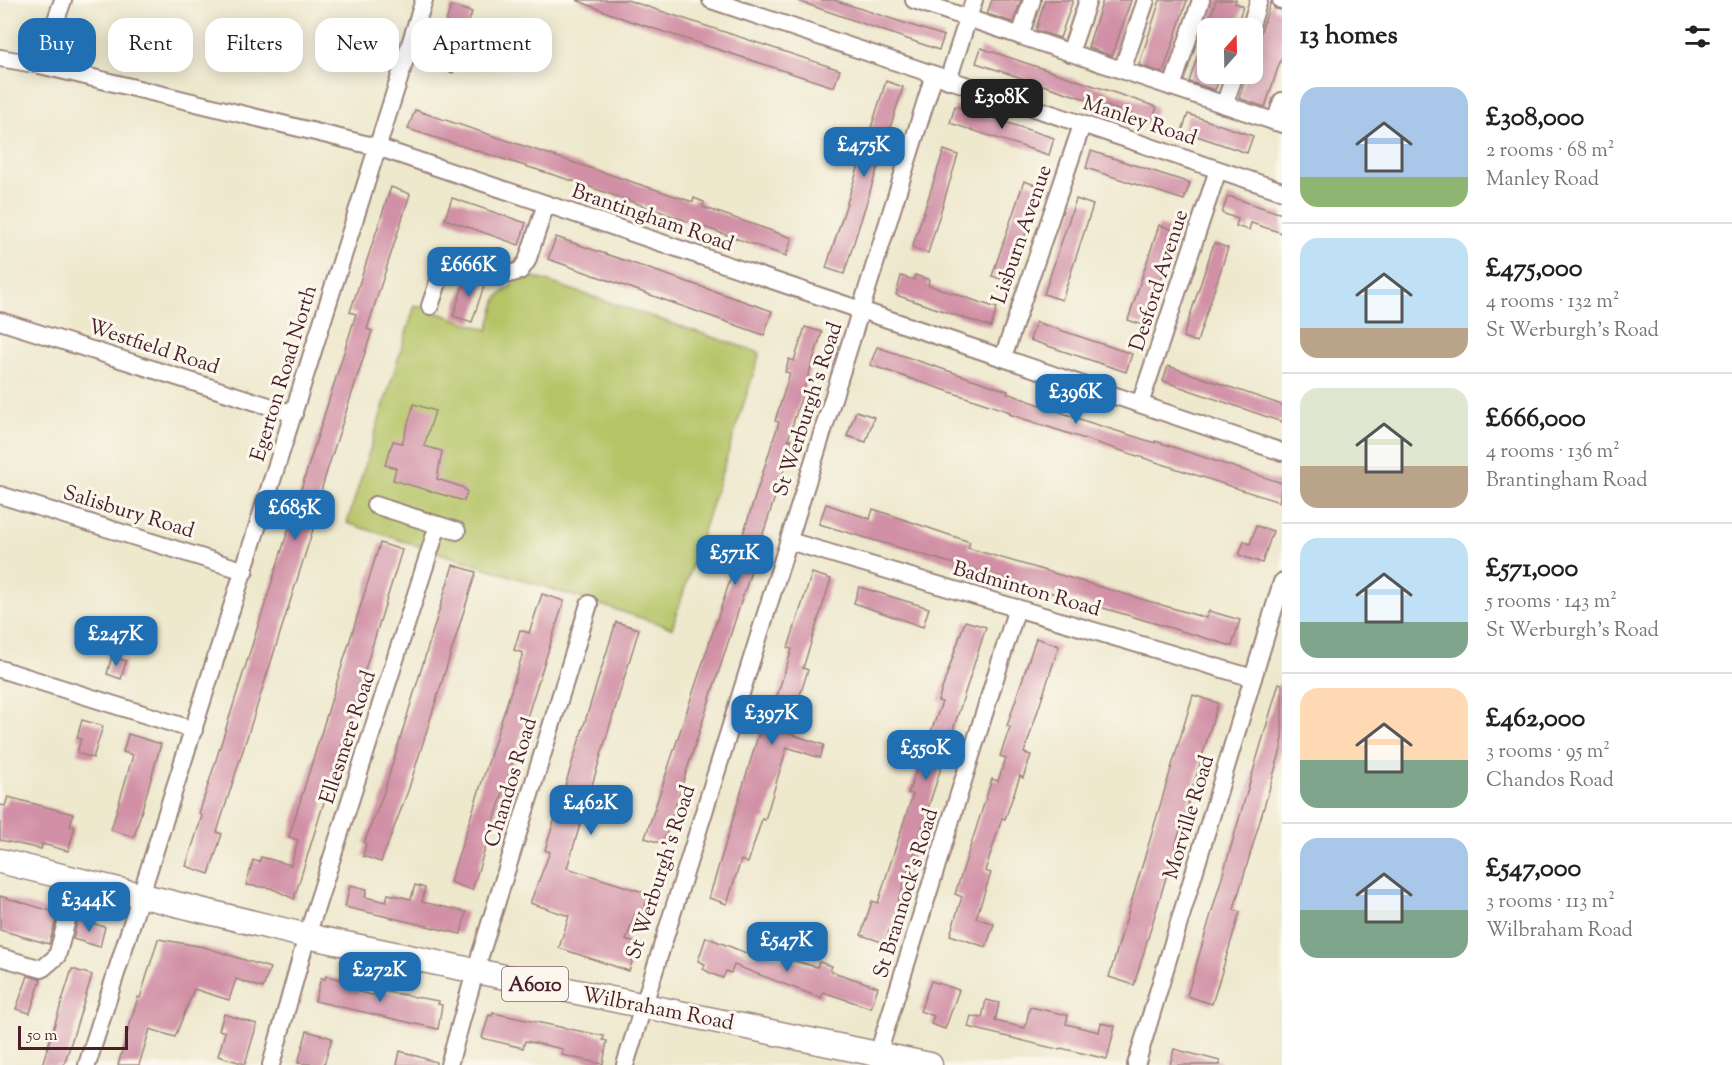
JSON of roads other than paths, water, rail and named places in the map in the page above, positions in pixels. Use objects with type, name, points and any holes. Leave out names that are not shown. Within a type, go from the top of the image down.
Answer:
[{"type":"highway","name":"Wilbraham Road","points":[[0,861],[307,936],[930,1065]]},
{"type":"street","points":[[57,18],[63,0]]},
{"type":"street","name":"Egerton Road North","points":[[87,1065],[424,0]]},
{"type":"street","name":"Manley Road","points":[[711,0],[1282,191]]},
{"type":"street","points":[[914,0],[1278,123],[1282,101]]},
{"type":"street","name":"St Werburgh's Road","points":[[625,1065],[642,1004],[861,310],[941,78],[974,0]]},
{"type":"street","points":[[1020,36],[1032,0]]},
{"type":"street","points":[[1070,53],[1088,0]]},
{"type":"street","points":[[1122,70],[1146,0]]},
{"type":"street","points":[[1172,87],[1201,0]]},
{"type":"street","points":[[1253,18],[1259,0]]},
{"type":"street","name":"Brantingham Road","points":[[0,58],[18,61]]},
{"type":"street","name":"Brantingham Road","points":[[69,72],[377,147],[1282,452]]},
{"type":"street","points":[[1224,105],[1231,84]]},
{"type":"street","name":"Lisburn Avenue","points":[[1003,358],[1082,125]]},
{"type":"street","name":"Desford Avenue","points":[[1140,404],[1218,170]]},
{"type":"street","points":[[430,306],[447,256],[505,275],[520,271],[527,261],[546,204]]},
{"type":"street","name":"Westfield Road","points":[[0,321],[294,414]]},
{"type":"street","name":"Salisbury Road","points":[[0,495],[244,571]]},
{"type":"street","points":[[375,505],[457,531]]},
{"type":"street","name":"Ellesmere Road","points":[[271,1065],[307,936],[438,525]]},
{"type":"street","name":"Badminton Road","points":[[789,541],[1253,678]]},
{"type":"street","name":"Morville Road","points":[[1136,1065],[1282,582]]},
{"type":"street","name":"Chandos Road","points":[[448,1065],[589,604]]},
{"type":"street","name":"St Brannock's Road","points":[[878,1054],[1017,608]]},
{"type":"street","points":[[0,669],[194,730]]},
{"type":"street","points":[[0,957],[42,969],[57,956],[78,880]]}]
